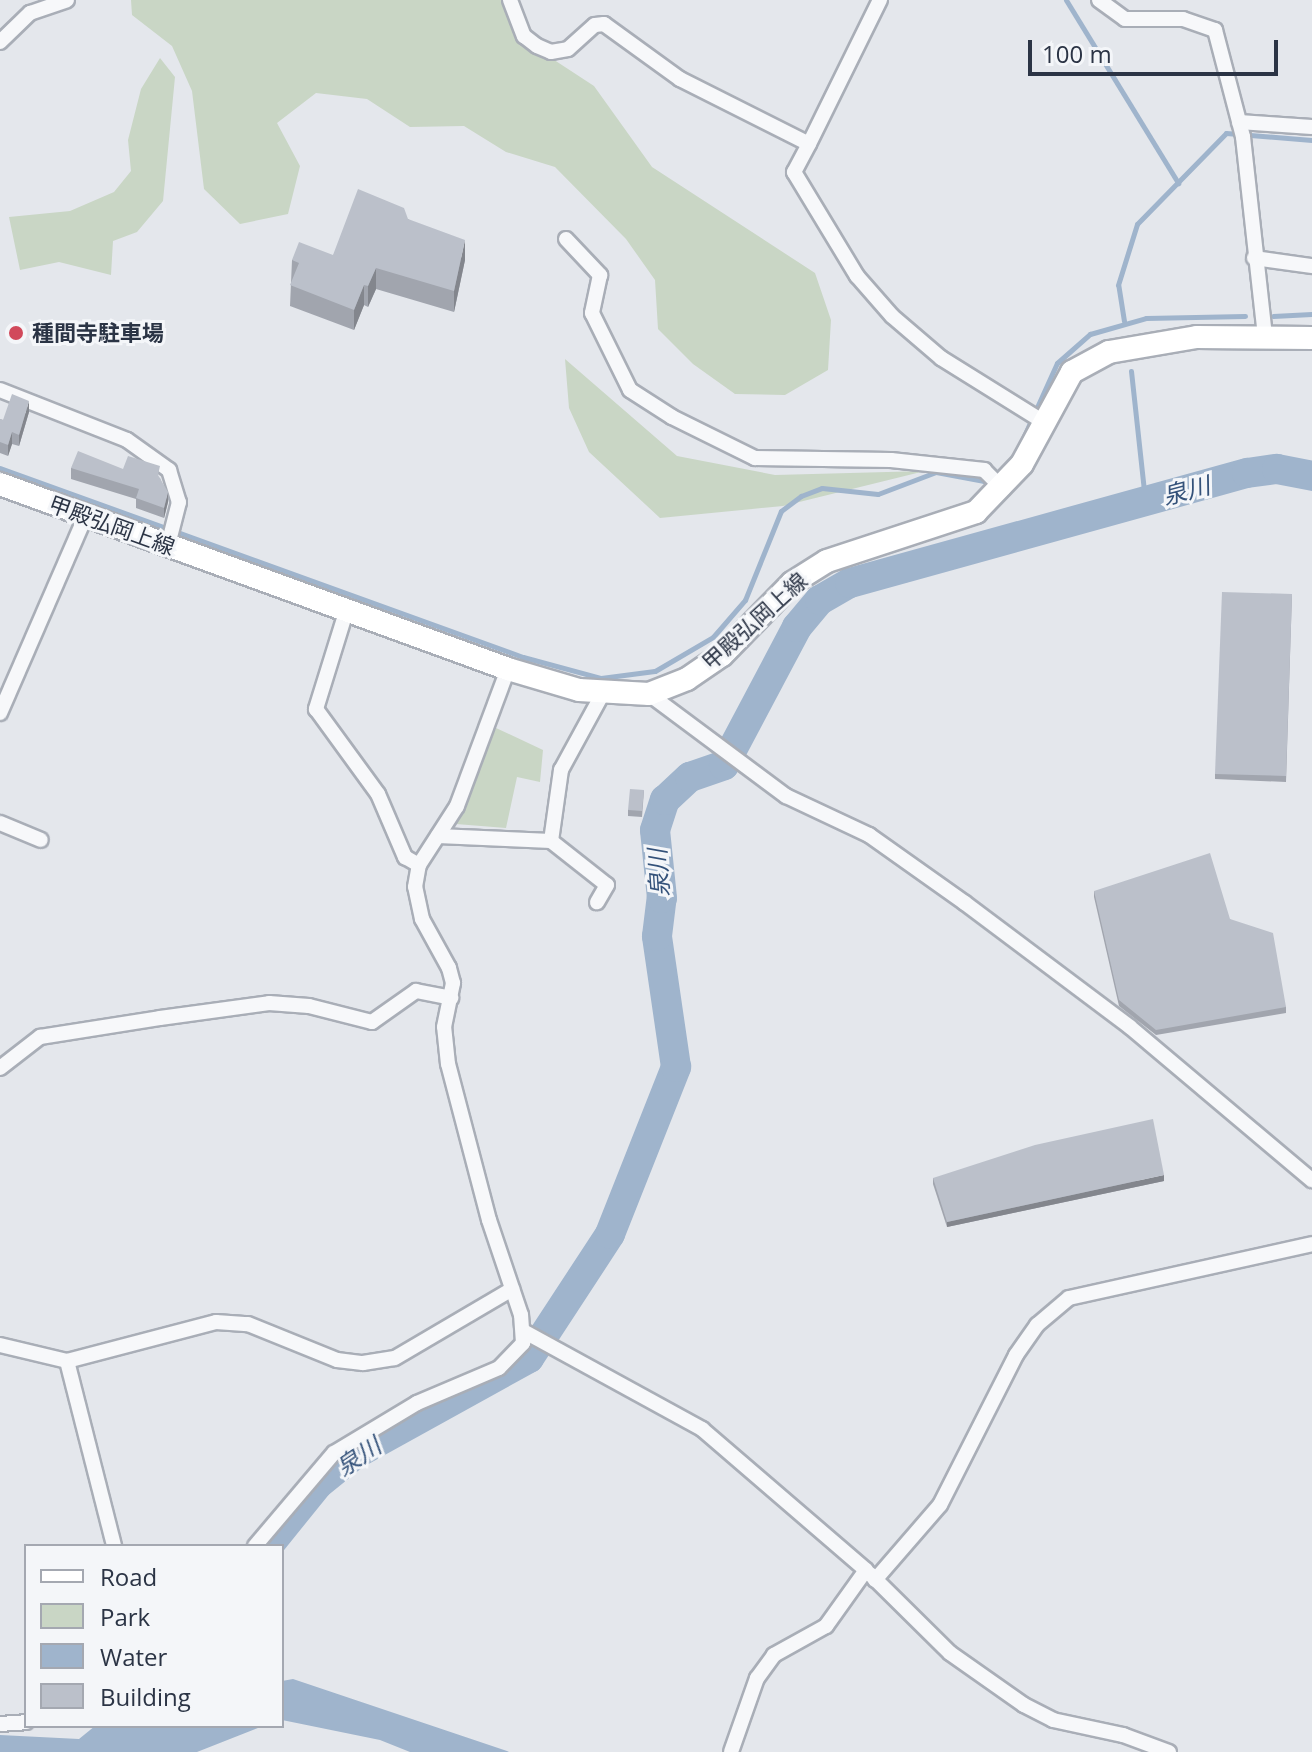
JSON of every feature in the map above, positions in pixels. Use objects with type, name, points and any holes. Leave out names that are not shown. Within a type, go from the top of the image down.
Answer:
[{"type":"main road","name":"甲殿弘岡上線","points":[[0,484],[86,515],[170,537],[346,612],[508,669],[603,693],[649,694],[687,679],[722,655],[792,583],[827,561],[976,512],[1003,489],[1034,417],[1072,372],[1109,352],[1143,342],[1265,336],[1312,338]]},
{"type":"street","points":[[0,42],[30,13],[67,0]]},
{"type":"street","points":[[510,0],[524,36],[537,46],[551,52],[568,49],[595,25],[604,24],[680,79],[809,144]]},
{"type":"street","points":[[880,0],[794,172],[857,276],[892,316],[941,358],[1034,417]]},
{"type":"street","points":[[1099,0],[1125,19],[1183,19],[1215,30],[1241,128],[1265,336]]},
{"type":"street","points":[[1241,128],[1312,127]]},
{"type":"street","points":[[566,239],[600,275],[592,313],[630,390],[708,438],[755,458],[891,460],[984,470],[1003,489]]},
{"type":"street","points":[[1254,258],[1312,266]]},
{"type":"street","points":[[0,390],[127,440],[169,470],[179,502],[170,537]]},
{"type":"street","points":[[0,713],[86,515]]},
{"type":"street","points":[[346,612],[316,709],[378,794],[405,857],[419,865]]},
{"type":"street","points":[[508,669],[457,806],[419,865],[415,887],[422,919],[449,968],[451,998],[444,1027],[448,1064],[512,1289],[529,1333],[549,1341],[702,1429],[870,1575],[950,1653],[1024,1705],[1053,1720],[1123,1735],[1169,1752]]},
{"type":"street","points":[[551,841],[561,770],[603,693]]},
{"type":"street","points":[[649,694],[786,796],[869,835],[965,903],[1130,1027],[1312,1180]]},
{"type":"street","points":[[0,823],[41,840]]},
{"type":"street","points":[[438,836],[551,841],[607,885],[597,902]]},
{"type":"street","points":[[0,1068],[40,1037],[160,1018],[269,1003],[309,1006],[372,1022],[416,991],[451,998]]},
{"type":"street","points":[[731,1752],[757,1678],[774,1655],[826,1626],[870,1575],[940,1505],[1023,1345],[1069,1298],[1312,1244]]},
{"type":"street","points":[[0,1345],[67,1361],[216,1322],[248,1324],[337,1360],[395,1358],[512,1289]]},
{"type":"street","points":[[257,1544],[334,1453],[417,1403],[499,1368],[529,1333]]},
{"type":"street","points":[[67,1361],[113,1544]]},
{"type":"street","points":[[0,1724],[24,1722]]},
{"type":"green space","points":[[131,0],[502,0],[513,33],[594,86],[652,167],[815,273],[831,320],[828,370],[785,395],[735,394],[693,364],[658,329],[655,280],[626,239],[555,167],[506,152],[464,126],[410,127],[367,99],[316,93],[277,123],[300,166],[288,214],[240,224],[204,189],[192,91],[172,46],[132,15]]},
{"type":"green space","points":[[160,58],[175,77],[163,201],[137,232],[113,241],[111,275],[59,262],[20,270],[9,217],[70,211],[114,192],[131,171],[128,140],[141,89]]},
{"type":"green space","points":[[565,359],[677,456],[775,475],[925,471],[783,506],[660,518],[589,452],[569,408]]},
{"type":"green space","points":[[496,728],[543,750],[540,782],[517,777],[506,828],[456,824]]},
{"type":"water","points":[[293,1679],[509,1752],[410,1752],[380,1740],[284,1720],[284,1681]]},
{"type":"water","points":[[93,1728],[258,1728],[197,1752],[0,1752],[0,1735],[79,1739]]},
{"type":"building","points":[[358,189],[404,208],[408,219],[465,240],[454,291],[376,268],[368,286],[364,285],[354,310],[290,285],[299,263],[292,260],[299,242],[333,255]]},
{"type":"building","points":[[12,394],[29,401],[19,435],[12,432],[8,445],[0,442],[0,419],[3,420]]},
{"type":"building","points":[[78,451],[123,469],[128,456],[160,466],[158,475],[168,492],[164,508],[136,498],[139,489],[71,468]]},
{"type":"building","points":[[1222,592],[1292,594],[1286,776],[1215,774]]},
{"type":"building","points":[[630,789],[644,790],[642,811],[628,810]]},
{"type":"building","points":[[1210,853],[1230,919],[1273,933],[1286,1007],[1156,1030],[1119,1000],[1094,891]]},
{"type":"building","points":[[1153,1119],[1164,1175],[947,1222],[933,1178],[1035,1145]]},
{"type":"waterway","points":[[1066,0],[1178,183]]},
{"type":"waterway","points":[[1124,321],[1118,285],[1137,224],[1226,133],[1312,140]]},
{"type":"waterway","points":[[1273,316],[1312,314]]},
{"type":"waterway","points":[[1015,456],[1057,363],[1090,334],[1146,318],[1245,316]]},
{"type":"waterway","points":[[1131,371],[1145,499]]},
{"type":"waterway","points":[[0,468],[523,657],[601,678],[655,671],[713,637],[745,600],[781,511],[801,496],[822,488],[878,494],[936,472],[984,481],[991,478]]},
{"type":"waterway","name":"泉川","points":[[270,1544],[318,1484],[354,1455],[529,1358],[610,1234],[676,1067],[657,936],[662,898],[655,830],[665,800],[690,777],[724,765],[797,627],[820,600],[850,583],[1247,473],[1277,469],[1312,476]]},
{"type":"place","name":"種間寺駐車場","points":[[16,333]]}]
